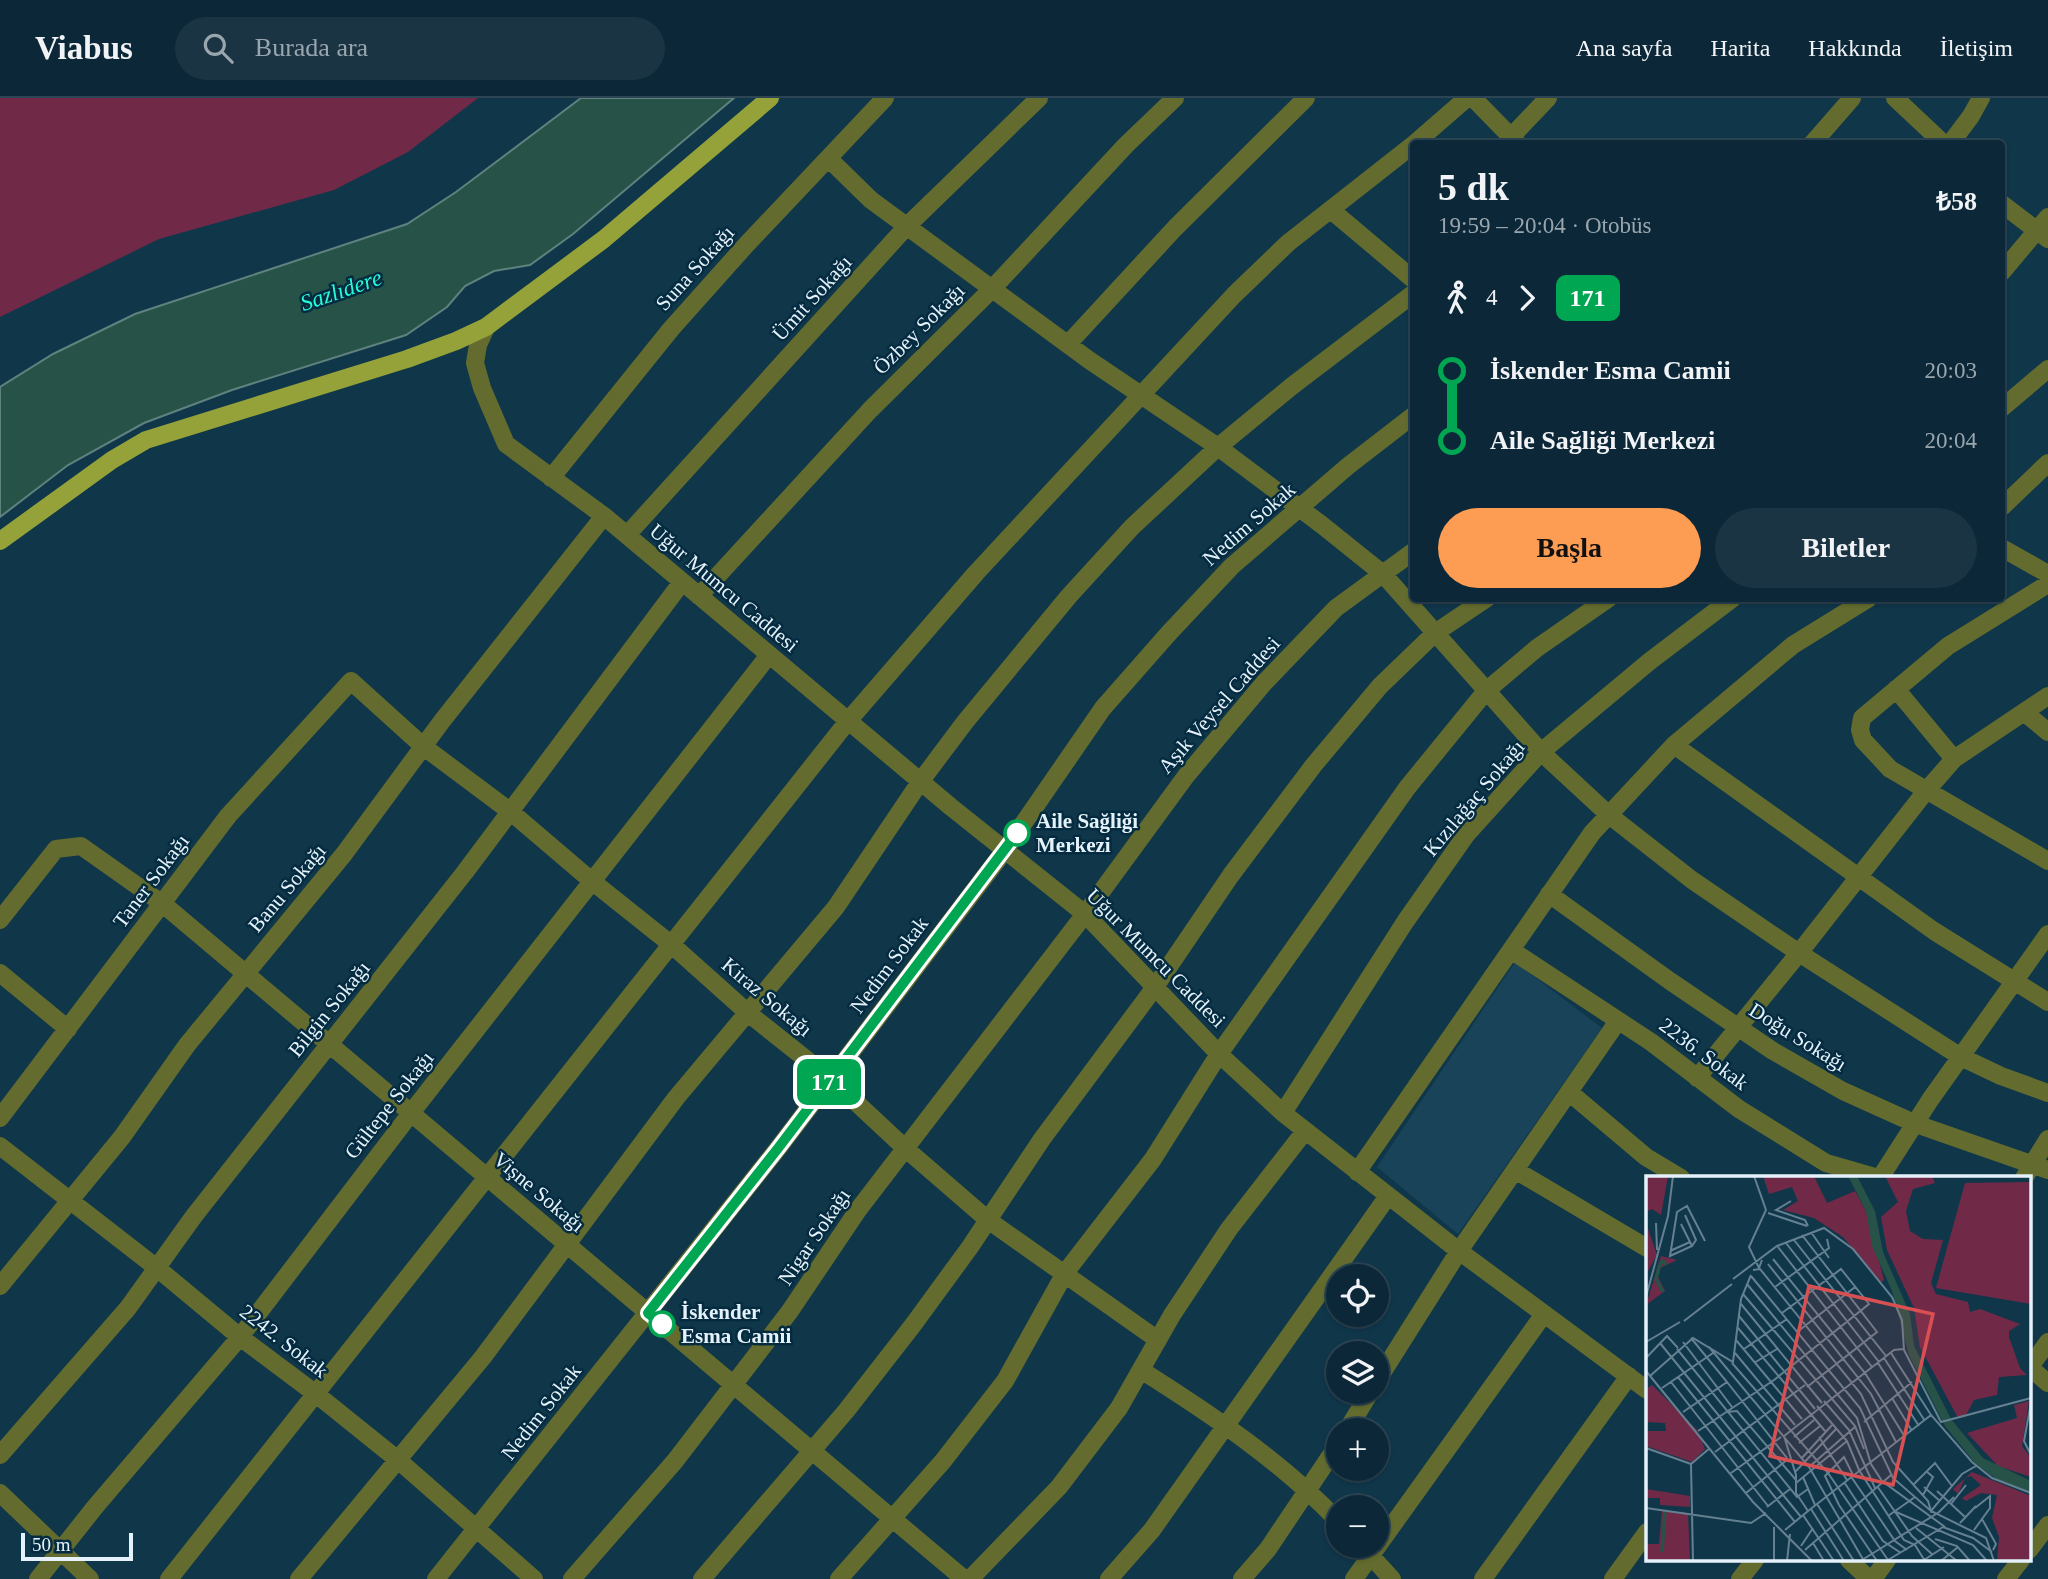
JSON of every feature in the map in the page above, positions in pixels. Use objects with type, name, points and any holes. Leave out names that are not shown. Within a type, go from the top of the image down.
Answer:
[{"type":"main road","points":[[0,541],[112,460],[146,440],[407,359],[486,327],[604,239],[770,98]]},
{"type":"street","name":"Suna Sokağı","points":[[551,478],[696,301],[885,98]]},
{"type":"street","name":"Ümit Sokağı","points":[[626,535],[907,226],[1039,98]]},
{"type":"street","name":"Özbey Sokağı","points":[[699,596],[870,410],[992,289],[1117,155],[1175,98]]},
{"type":"street","points":[[1068,344],[1174,228],[1306,98]]},
{"type":"street","points":[[1419,140],[1467,98]]},
{"type":"street","points":[[1474,98],[1514,140],[1548,98]]},
{"type":"street","points":[[1815,140],[1852,98]]},
{"type":"street","points":[[1895,98],[1940,140]]},
{"type":"street","points":[[1953,140],[1981,98]]},
{"type":"street","points":[[169,1579],[848,722],[976,573],[1234,295],[1288,243],[1410,147]]},
{"type":"street","points":[[829,159],[871,200],[1068,344],[1219,447],[1383,574],[1541,752],[1609,815],[1692,880],[1799,953],[1961,1057],[2001,1076],[2048,1093]]},
{"type":"street","points":[[2005,206],[2045,229],[2005,269]]},
{"type":"street","points":[[1331,210],[1410,277]]},
{"type":"street","points":[[299,1579],[483,1357],[676,1098],[836,907],[920,782],[965,722],[1069,596],[1132,527],[1219,447],[1292,386],[1410,296]]},
{"type":"street","name":"Uğur Mumcu Caddesi","points":[[486,327],[478,345],[475,363],[506,444],[604,516],[920,782],[1085,914],[1219,1054],[1283,1113],[1459,1251],[1646,1389]]},
{"type":"street","points":[[2005,405],[2048,369]]},
{"type":"street","name":"Nedim Sokak","points":[[436,1579],[831,1079],[1005,850],[1103,708],[1168,633],[1232,566],[1410,418]]},
{"type":"street","points":[[2005,504],[2048,463]]},
{"type":"street","name":"Banu Sokağı","points":[[0,1286],[121,1137],[187,1045],[345,854],[424,747],[604,516]]},
{"type":"street","points":[[2005,550],[2048,573]]},
{"type":"street","name":"Aşık Veysel Caddesi","points":[[1085,914],[1186,776],[1264,683],[1336,608],[1410,554]]},
{"type":"street","name":"Bilgin Sokağı","points":[[0,1455],[128,1308],[224,1177],[511,812],[682,582]]},
{"type":"street","points":[[2048,584],[1948,646],[1862,718],[1860,730],[1863,740],[1891,769],[2048,861]]},
{"type":"street","points":[[702,1579],[812,1451],[913,1325],[1042,1139],[1156,987],[1231,875],[1313,766],[1380,686],[1435,632],[1481,602]]},
{"type":"street","points":[[839,1579],[943,1461],[1005,1381],[1065,1273],[1153,1159],[1219,1054],[1408,788],[1486,691],[1537,648],[1603,602]]},
{"type":"street","name":"Kızılağaç Sokağı","points":[[1283,1113],[1405,922],[1466,835],[1541,752],[1650,661],[1728,602]]},
{"type":"street","points":[[1357,1172],[1592,833],[1674,745],[1793,645],[1863,602]]},
{"type":"street","name":"Gültepe Sokağı","points":[[38,1579],[240,1337],[411,1113],[769,655]]},
{"type":"street","name":"Kiraz Sokağı","points":[[351,681],[424,747],[511,812],[672,945],[748,1013],[831,1079],[988,1220],[1158,1340]]},
{"type":"street","name":"Taner Sokağı","points":[[0,1118],[228,816],[351,681]]},
{"type":"street","points":[[1896,689],[1954,759]]},
{"type":"street","points":[[1697,1077],[1954,759],[2048,695]]},
{"type":"street","points":[[2025,713],[2048,732]]},
{"type":"street","points":[[1674,745],[1934,931],[2048,1002]]},
{"type":"street","name":"Vişne Sokağı","points":[[0,920],[56,849],[81,846],[163,904],[964,1579]]},
{"type":"street","name":"Doğu Sokağı","points":[[1549,894],[1773,1051],[1843,1091],[1916,1124],[2035,1171]]},
{"type":"street","name":"Nigar Sokağı","points":[[572,1579],[675,1461],[790,1311],[858,1210],[1085,914]]},
{"type":"street","points":[[1880,1176],[2046,939]]},
{"type":"street","name":"2236. Sokak","points":[[1511,950],[1618,1021],[1739,1109],[1826,1163],[1872,1176]]},
{"type":"street","points":[[0,973],[68,1029]]},
{"type":"street","points":[[1389,1362],[1459,1251],[1618,1021]]},
{"type":"street","points":[[1569,1092],[1646,1157],[1678,1176]]},
{"type":"street","points":[[970,1579],[1059,1487],[1119,1408],[1158,1340],[1229,1229],[1305,1131]]},
{"type":"street","points":[[2035,1171],[2048,1139]]},
{"type":"street","name":"2242. Sokak","points":[[0,1146],[398,1460],[534,1579]]},
{"type":"street","points":[[1515,1170],[1646,1247]]},
{"type":"street","points":[[1109,1579],[1152,1530],[1388,1196]]},
{"type":"street","points":[[1389,1520],[1544,1314]]},
{"type":"street","points":[[2030,1344],[2048,1331]]},
{"type":"street","points":[[2030,1367],[2048,1342]]},
{"type":"street","points":[[2030,1369],[2048,1383]]},
{"type":"street","points":[[1141,1370],[1226,1425],[1308,1489],[1326,1508]]},
{"type":"street","points":[[1483,1579],[1629,1377]]},
{"type":"street","points":[[1242,1579],[1268,1549],[1326,1462]]},
{"type":"street","points":[[0,1493],[90,1579]]},
{"type":"street","points":[[2030,1549],[2048,1525]]},
{"type":"street","points":[[1613,1579],[1646,1533]]},
{"type":"street","points":[[1354,1579],[1363,1558]]},
{"type":"street","points":[[1372,1558],[1392,1579]]},
{"type":"street","points":[[1740,1579],[1753,1562]]},
{"type":"street","points":[[1851,1562],[1871,1579],[1885,1562]]},
{"type":"street","points":[[2006,1579],[2019,1562]]},
{"type":"shaded area","points":[[0,98],[478,98],[408,152],[334,190],[159,239],[0,317]]},
{"type":"shaded area","points":[[1515,962],[1602,1028],[1458,1234],[1377,1167]]},
{"type":"water","name":"Sazlıdere","points":[[581,98],[734,98],[573,234],[530,265],[494,271],[465,286],[447,307],[406,335],[232,390],[144,423],[68,465],[0,517],[0,387],[53,354],[135,314],[407,224],[456,192]]},
{"type":"bus line","name":"171","points":[[662,1324],[648,1313],[779,1147],[1017,833]]},
{"type":"place","name":"Aile Sağliği Merkezi","points":[[1017,833]]},
{"type":"place","name":"İskender Esma Camii","points":[[662,1324]]}]
